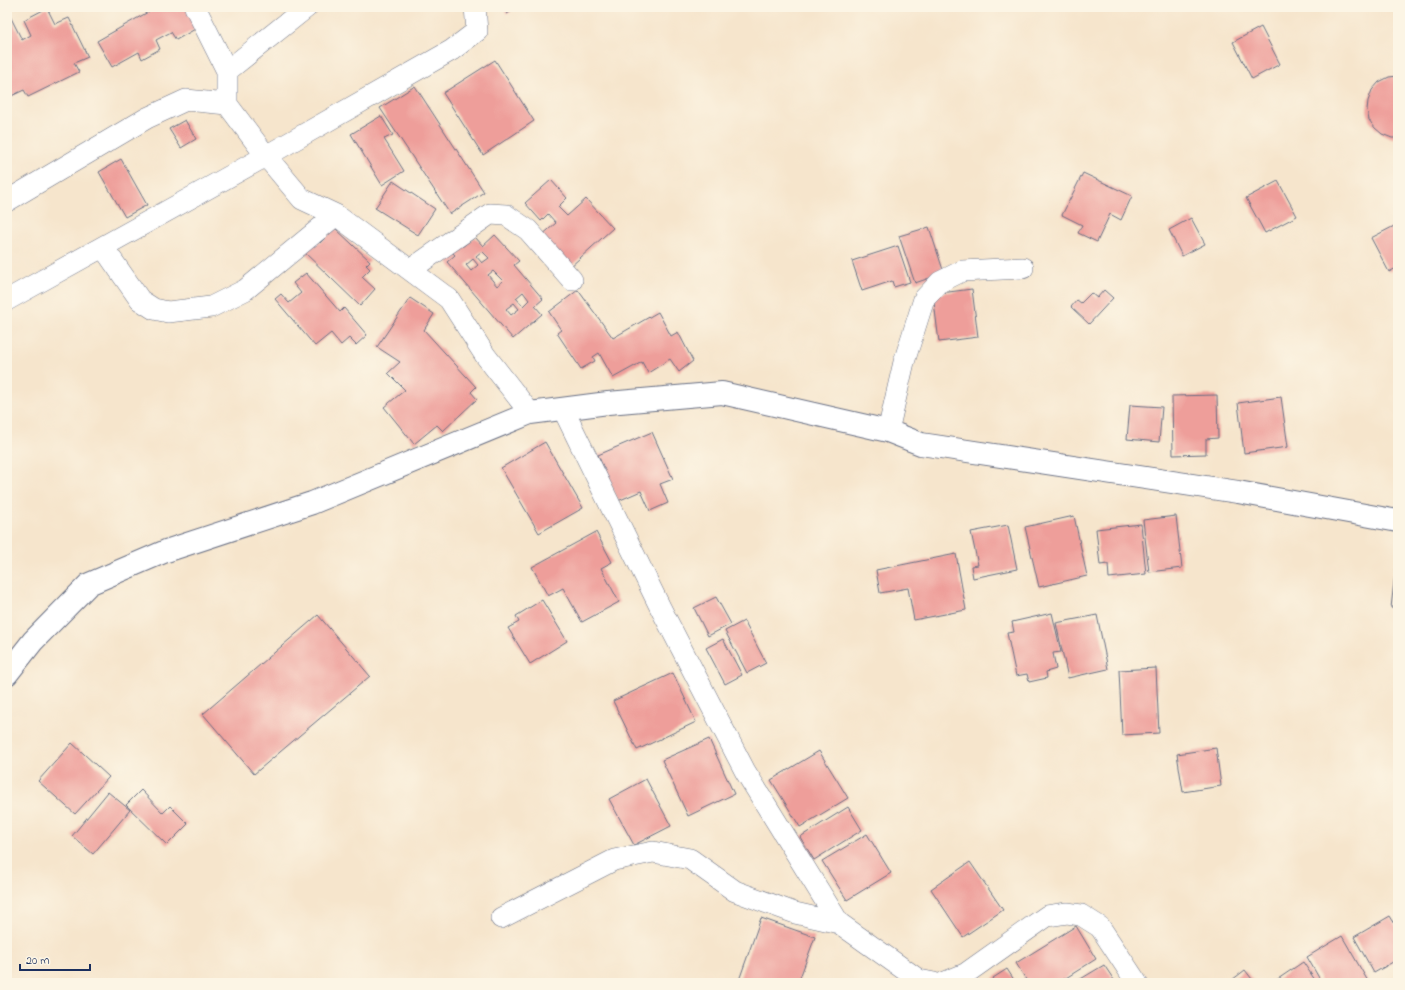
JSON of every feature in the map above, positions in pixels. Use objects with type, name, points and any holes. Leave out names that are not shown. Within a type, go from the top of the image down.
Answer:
[{"type":"main road","points":[[7,674],[33,641],[89,584],[166,551],[312,503],[530,413],[608,403],[722,393],[888,431],[920,444],[1238,492],[1398,522]]},
{"type":"street","points":[[227,71],[307,7]]},
{"type":"street","points":[[7,300],[266,156],[452,50],[477,31],[475,7]]},
{"type":"street","points":[[200,8],[227,71],[227,104],[266,156],[302,199],[336,215],[449,299],[485,355],[530,413]]},
{"type":"street","points":[[7,201],[147,118],[186,100],[227,104]]},
{"type":"street","points":[[410,270],[490,214],[506,215],[528,230],[572,280]]},
{"type":"street","points":[[103,247],[140,300],[154,309],[168,312],[211,307],[245,290],[336,215]]},
{"type":"street","points":[[888,431],[904,362],[924,299],[940,282],[962,271],[1023,268]]},
{"type":"street","points":[[563,409],[661,609],[745,772],[839,923],[919,980],[934,983]]},
{"type":"street","points":[[501,918],[614,860],[654,852],[690,859],[735,891],[795,913],[839,923]]},
{"type":"street","points":[[943,983],[965,974],[1047,916],[1067,913],[1082,915],[1100,927],[1137,983]]},
{"type":"building","points":[[157,7],[185,7],[197,28],[176,40],[171,32],[156,40],[160,49],[142,59],[139,52],[112,67],[97,41]]},
{"type":"building","points":[[502,7],[517,7],[507,14]]},
{"type":"building","points":[[47,8],[55,24],[69,18],[88,57],[74,63],[79,72],[28,97],[24,90],[7,98],[7,10],[22,40],[31,35],[24,20]]},
{"type":"building","points":[[1261,27],[1280,64],[1252,79],[1233,42]]},
{"type":"building","points":[[495,60],[534,121],[483,155],[443,93]]},
{"type":"building","points":[[1398,76],[1398,138],[1392,138],[1382,134],[1375,128],[1369,120],[1367,110],[1368,101],[1372,90],[1379,82],[1389,77]]},
{"type":"building","points":[[415,86],[484,192],[450,214],[380,108]]},
{"type":"building","points":[[381,116],[393,135],[384,139],[404,171],[382,185],[351,134]]},
{"type":"building","points":[[185,120],[196,139],[181,148],[169,129]]},
{"type":"building","points":[[121,159],[147,205],[125,217],[99,172]]},
{"type":"building","points":[[1083,173],[1132,196],[1121,220],[1110,214],[1097,242],[1078,233],[1082,225],[1062,215]]},
{"type":"building","points":[[551,180],[567,198],[558,207],[567,216],[586,199],[613,228],[569,268],[541,236],[556,223],[548,214],[541,221],[525,203]]},
{"type":"building","points":[[393,181],[435,209],[418,235],[375,208]]},
{"type":"building","points":[[1278,181],[1297,216],[1265,233],[1246,198]]},
{"type":"building","points":[[1191,218],[1205,244],[1182,256],[1169,230]]},
{"type":"building","points":[[1398,224],[1398,267],[1389,272],[1371,238]]},
{"type":"building","points":[[929,227],[944,273],[915,283],[899,236]]},
{"type":"building","points":[[335,228],[370,261],[366,265],[370,269],[362,277],[375,289],[360,306],[302,250],[314,237],[320,243]]},
{"type":"building","points":[[495,235],[519,261],[514,265],[543,299],[535,306],[542,314],[513,339],[447,262],[455,255],[452,252],[461,245],[462,247],[475,237],[483,246]],"holes":[[[482,251],[489,258],[482,263],[476,256]],[[473,259],[478,265],[471,271],[466,265]],[[493,271],[503,281],[497,286],[488,275]],[[523,292],[529,300],[523,306],[516,298]],[[514,303],[519,309],[511,315],[506,309]]]},
{"type":"building","points":[[898,246],[910,282],[894,287],[892,281],[862,291],[852,261]]},
{"type":"building","points":[[306,273],[340,312],[344,308],[367,335],[356,345],[349,338],[341,345],[331,333],[315,346],[275,299],[281,294],[289,303],[301,293],[293,283]]},
{"type":"building","points":[[972,289],[978,337],[939,342],[933,294]]},
{"type":"building","points":[[578,290],[613,338],[658,312],[671,336],[678,332],[693,361],[679,372],[670,359],[648,373],[642,362],[613,378],[599,353],[593,357],[595,361],[581,369],[557,333],[561,330],[549,312]]},
{"type":"building","points":[[1104,290],[1113,298],[1089,324],[1071,307],[1077,300],[1081,303],[1091,293],[1097,298]]},
{"type":"building","points":[[410,298],[434,314],[424,330],[476,387],[471,392],[477,399],[443,431],[437,425],[414,444],[384,407],[405,390],[388,373],[400,362],[377,347]]},
{"type":"building","points":[[1217,395],[1218,438],[1206,439],[1206,454],[1173,455],[1172,396]]},
{"type":"building","points":[[1281,397],[1288,447],[1244,453],[1238,403]]},
{"type":"building","points":[[1130,405],[1162,407],[1159,442],[1127,439]]},
{"type":"building","points":[[652,432],[673,479],[660,484],[668,503],[650,511],[641,491],[618,501],[598,455]]},
{"type":"building","points":[[545,442],[583,508],[539,533],[501,468]]},
{"type":"building","points":[[1074,516],[1087,576],[1039,587],[1025,527]]},
{"type":"building","points":[[1176,516],[1182,568],[1149,572],[1143,520]]},
{"type":"building","points":[[1141,524],[1146,574],[1109,578],[1108,564],[1100,565],[1096,529]]},
{"type":"building","points":[[1008,525],[1017,569],[973,578],[971,566],[978,565],[971,532]]},
{"type":"building","points":[[596,532],[612,562],[601,568],[619,602],[582,622],[563,588],[548,596],[532,567]]},
{"type":"building","points":[[956,554],[966,610],[914,620],[908,588],[880,593],[876,570]]},
{"type":"building","points":[[1396,564],[1398,564],[1398,609],[1391,608]]},
{"type":"building","points":[[716,597],[731,624],[708,636],[694,608]]},
{"type":"building","points":[[542,600],[567,641],[530,664],[508,628],[519,622],[516,616]]},
{"type":"building","points":[[1052,613],[1061,652],[1053,653],[1056,669],[1046,672],[1047,678],[1029,682],[1027,674],[1016,676],[1007,633],[1014,632],[1012,622]]},
{"type":"building","points":[[318,615],[370,676],[254,774],[203,714]]},
{"type":"building","points":[[1097,615],[1108,669],[1068,678],[1056,623]]},
{"type":"building","points":[[744,621],[766,663],[747,673],[725,631]]},
{"type":"building","points":[[723,639],[742,675],[725,684],[706,648]]},
{"type":"building","points":[[1156,668],[1159,733],[1122,735],[1119,670]]},
{"type":"building","points":[[673,673],[696,722],[637,750],[613,701]]},
{"type":"building","points":[[709,739],[734,794],[688,816],[662,760]]},
{"type":"building","points":[[72,743],[109,777],[75,814],[38,781]]},
{"type":"building","points":[[1216,748],[1221,786],[1183,792],[1177,754]]},
{"type":"building","points":[[819,751],[848,798],[800,827],[771,780]]},
{"type":"building","points":[[646,779],[671,826],[634,845],[609,799]]},
{"type":"building","points":[[141,790],[163,813],[170,806],[188,824],[167,845],[126,805]]},
{"type":"building","points":[[108,792],[130,810],[93,854],[72,836]]},
{"type":"building","points":[[848,807],[862,830],[814,860],[800,837]]},
{"type":"building","points":[[867,834],[891,873],[847,900],[822,861]]},
{"type":"building","points":[[970,862],[1003,910],[963,937],[931,889]]},
{"type":"building","points":[[1390,916],[1398,929],[1398,959],[1374,973],[1354,937]]},
{"type":"building","points":[[761,918],[815,937],[798,983],[738,983]]},
{"type":"building","points":[[1076,926],[1096,959],[1058,983],[1028,983],[1016,963]]},
{"type":"building","points":[[1342,936],[1369,983],[1322,983],[1307,957]]},
{"type":"building","points":[[1303,962],[1317,983],[1272,983]]},
{"type":"building","points":[[1104,965],[1116,983],[1074,983]]},
{"type":"building","points":[[1007,969],[1016,983],[996,983],[993,978]]},
{"type":"building","points":[[1245,970],[1255,983],[1228,983]]}]
